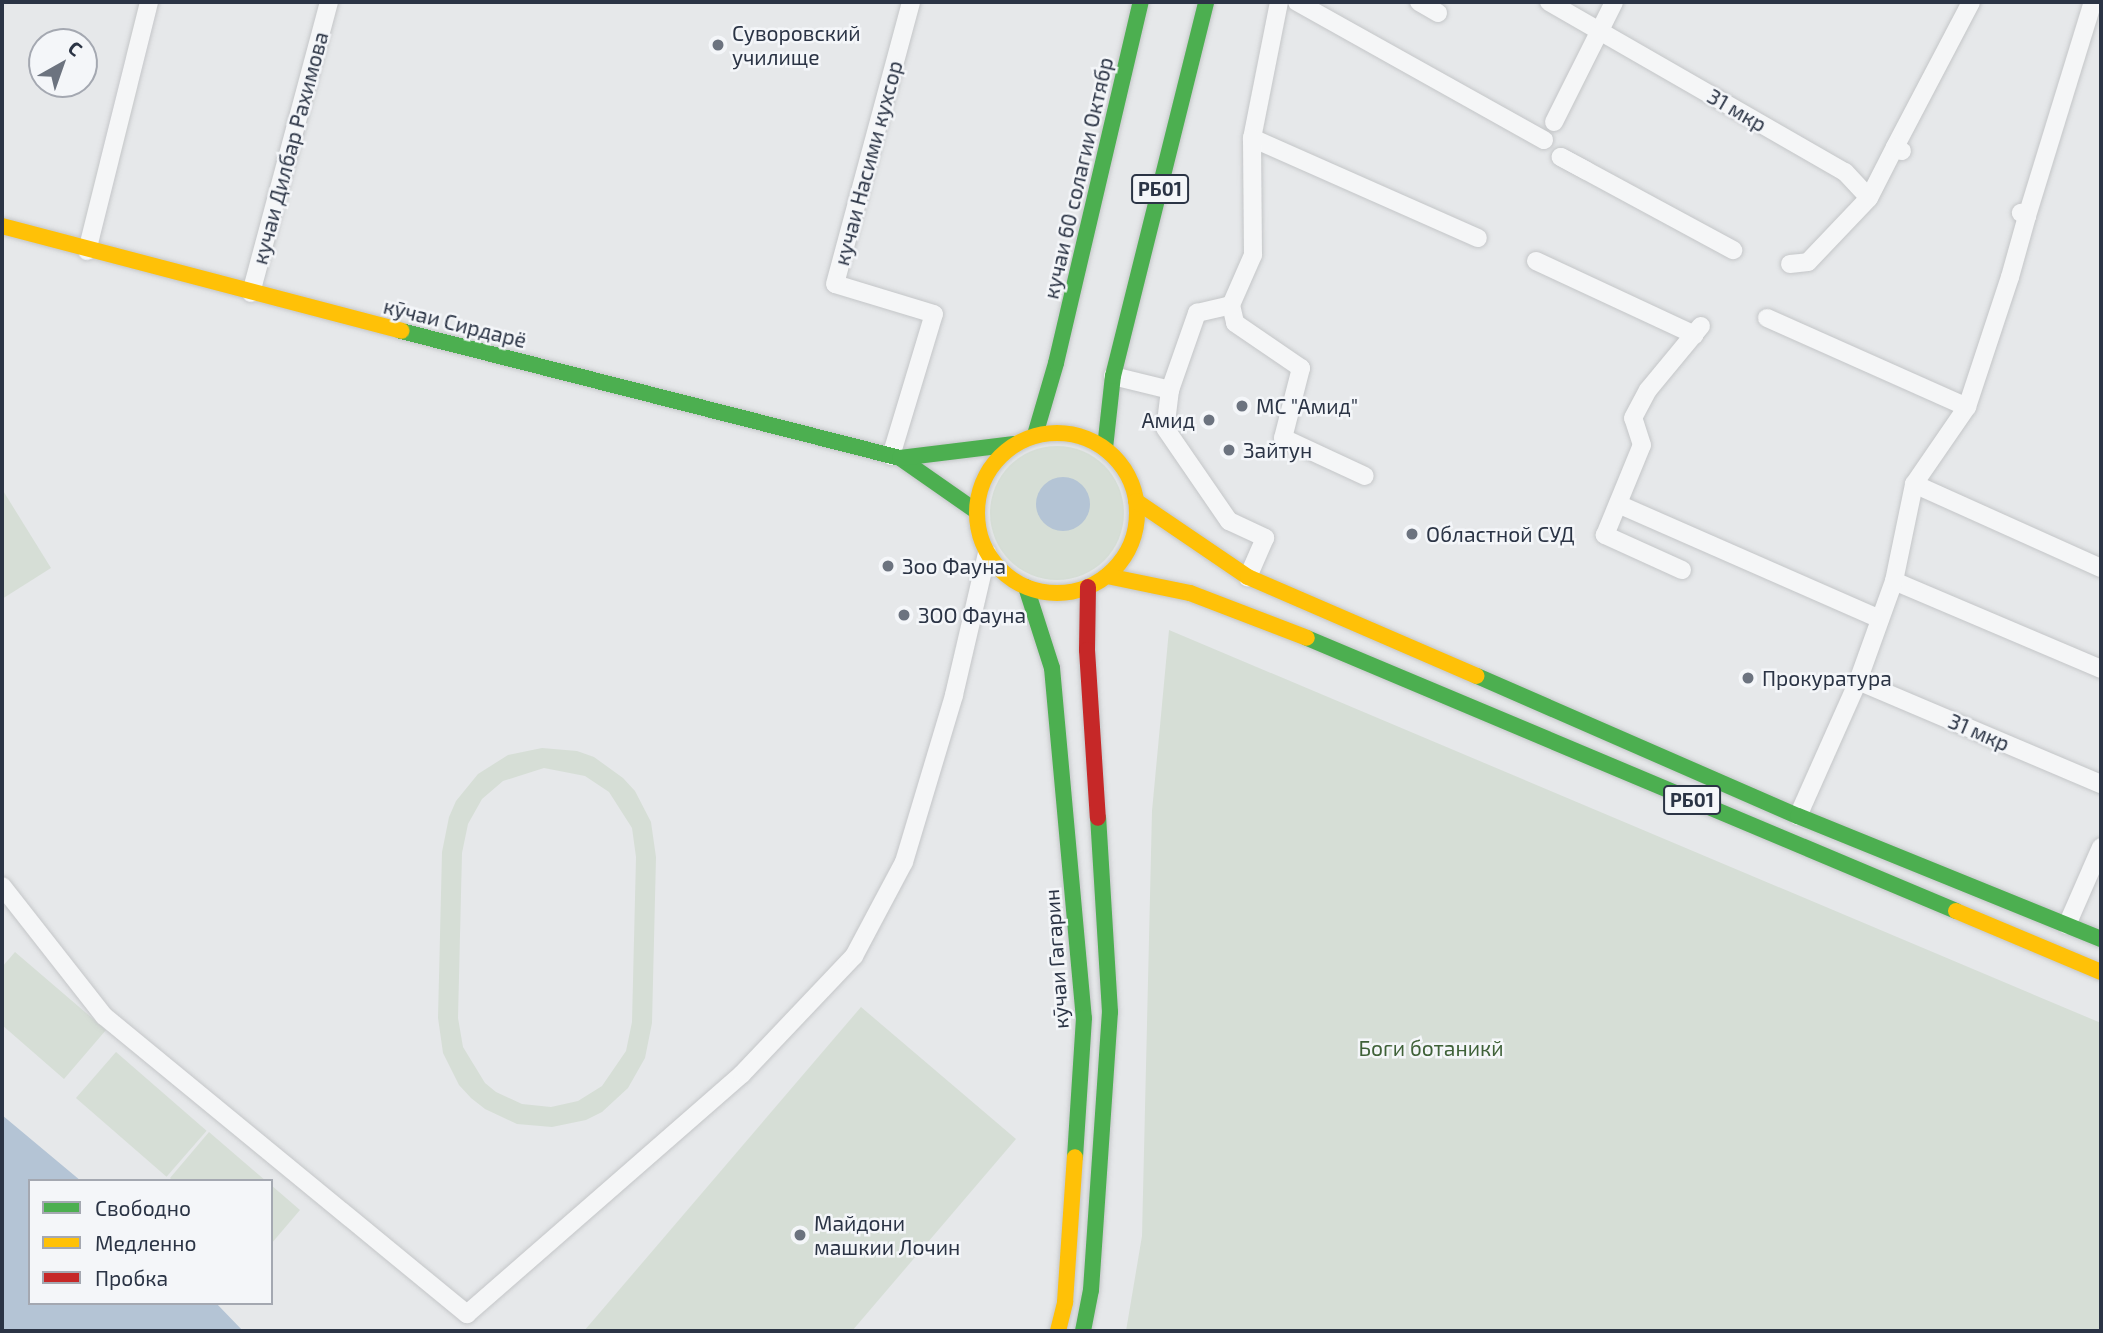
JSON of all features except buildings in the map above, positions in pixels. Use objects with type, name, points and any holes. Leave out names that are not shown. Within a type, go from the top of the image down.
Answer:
[{"type":"main road","name":"кучаи 60 солагии Октябр","points":[[1035,435],[1056,363],[1141,2]]},
{"type":"main road","name":"РБ01","points":[[1105,448],[1106,417],[1114,376],[1206,2]]},
{"type":"main road","name":"кӯчаи Сирдарё","points":[[2,226],[87,251],[895,457]]},
{"type":"main road","points":[[895,457],[1014,444],[1035,435],[1071,433],[1105,448],[1120,463],[1131,481],[1137,522],[1132,543],[1121,561],[1107,576],[1088,587],[1057,593],[1026,587],[1004,574],[987,553],[978,533],[975,511],[980,485],[994,461],[1014,444]]},
{"type":"main road","points":[[895,457],[975,511]]},
{"type":"main road","name":"РБ01","points":[[1136,501],[1248,577],[1798,816],[2101,939]]},
{"type":"main road","name":"РБ01","points":[[1107,576],[1190,593],[1282,627],[2101,972]]},
{"type":"main road","name":"кӯчаи Гагарин","points":[[1026,587],[1052,668],[1084,1018],[1065,1302],[1058,1331]]},
{"type":"main road","points":[[1083,1331],[1091,1290],[1110,1012],[1087,650],[1088,587]]},
{"type":"street","points":[[87,251],[149,2]]},
{"type":"street","name":"кучаи Дилбар Рахимова","points":[[251,293],[329,2]]},
{"type":"street","name":"кучаи Насими кухсор","points":[[895,457],[934,314],[835,284],[911,2]]},
{"type":"street","points":[[1279,2],[1252,138],[1253,255],[1231,305],[1235,323],[1301,369],[1283,438],[1366,475]]},
{"type":"street","points":[[1297,2],[1544,140]]},
{"type":"street","points":[[1419,2],[1438,13]]},
{"type":"street","name":"31 мкр","points":[[1549,2],[1845,172],[1869,198]]},
{"type":"street","points":[[1553,122],[1614,2]]},
{"type":"street","points":[[1790,264],[1808,262],[1869,198],[1899,149],[1971,2]]},
{"type":"street","points":[[1798,816],[1858,681],[1894,581],[1914,484],[1967,407],[2024,214],[2093,2]]},
{"type":"street","points":[[1252,138],[1478,238]]},
{"type":"street","points":[[1587,171],[1561,157],[1733,250]]},
{"type":"street","points":[[1536,261],[1698,330],[1648,390],[1633,418],[1642,445],[1605,535],[1682,569]]},
{"type":"street","points":[[1231,305],[1197,313],[1170,390],[1165,428],[1229,521],[1265,538],[1248,577]]},
{"type":"street","points":[[1767,318],[1967,407]]},
{"type":"street","points":[[1114,376],[1170,390]]},
{"type":"street","points":[[1914,484],[2101,568]]},
{"type":"street","points":[[1618,504],[1880,619]]},
{"type":"street","points":[[2,886],[104,1016],[467,1314],[741,1073],[854,956],[904,862],[954,695],[987,553]]},
{"type":"street","points":[[1894,581],[2101,669]]},
{"type":"street","name":"31 мкр","points":[[1858,681],[2101,784]]},
{"type":"street","points":[[2067,925],[2101,847]]},
{"type":"green space","points":[[1057,446],[1083,451],[1105,465],[1119,487],[1124,513],[1119,539],[1105,561],[1083,575],[1057,580],[1031,575],[1009,561],[995,539],[990,513],[995,487],[1009,465],[1031,451]]},
{"type":"green space","points":[[2,489],[51,568],[2,599]]},
{"type":"green space","name":"Боги ботаникй","points":[[1169,630],[2101,1023],[2101,1331],[1126,1331],[1142,1236],[1152,811]]},
{"type":"green space","points":[[542,748],[577,751],[594,757],[623,778],[635,791],[651,822],[656,857],[652,1023],[645,1058],[628,1088],[602,1112],[586,1120],[552,1127],[517,1124],[485,1109],[471,1098],[459,1085],[443,1053],[438,1018],[442,852],[449,817],[456,801],[478,774],[508,755]],"holes":[[[544,768],[585,776],[609,792],[632,828],[636,857],[632,1022],[626,1051],[602,1086],[578,1101],[551,1107],[522,1104],[496,1092],[485,1083],[463,1047],[458,1018],[462,853],[468,824],[482,799],[503,781]]]},
{"type":"green space","points":[[15,952],[106,1030],[64,1079],[2,1025],[2,967]]},
{"type":"green space","name":"Майдони машкии Лочин","points":[[861,1007],[1016,1139],[852,1331],[584,1331]]},
{"type":"green space","points":[[116,1052],[207,1131],[167,1177],[76,1098]]},
{"type":"green space","points":[[209,1132],[264,1179],[171,1179]]},
{"type":"green space","points":[[273,1187],[300,1210],[273,1242]]},
{"type":"water","points":[[1063,477],[1082,485],[1090,504],[1082,523],[1063,531],[1044,523],[1036,504],[1044,485]]},
{"type":"water","points":[[2,1115],[79,1179],[28,1179],[28,1305],[218,1305],[243,1331],[2,1331]]},
{"type":"traffic: fast","points":[[1035,435],[1056,363],[1141,2]]},
{"type":"traffic: fast","points":[[1105,448],[1113,376],[1206,2]]},
{"type":"traffic: fast","points":[[401,331],[900,458],[976,511]]},
{"type":"traffic: fast","points":[[900,458],[1014,444]]},
{"type":"traffic: fast","points":[[1026,587],[1052,668],[1084,1018],[1075,1157]]},
{"type":"traffic: fast","points":[[1307,638],[1956,911]]},
{"type":"traffic: fast","points":[[1477,676],[1798,816],[2101,939]]},
{"type":"traffic: fast","points":[[1083,1331],[1091,1290],[1110,1012],[1098,818]]},
{"type":"traffic: slow","points":[[2,226],[401,331]]},
{"type":"traffic: slow","points":[[1057,433],[1088,439],[1114,456],[1131,482],[1137,513],[1131,544],[1114,570],[1088,587],[1057,593],[1026,587],[1000,570],[983,544],[977,513],[983,482],[1000,456],[1026,439],[1057,433]]},
{"type":"traffic: slow","points":[[1136,501],[1248,577],[1477,676]]},
{"type":"traffic: slow","points":[[1107,576],[1190,593],[1307,638]]},
{"type":"traffic: slow","points":[[1956,911],[2101,972]]},
{"type":"traffic: slow","points":[[1058,1331],[1065,1302],[1075,1157]]},
{"type":"traffic: jam","points":[[1088,587],[1087,650],[1098,818]]},
{"type":"place","name":"Суворовский училище","points":[[718,45]]},
{"type":"place","name":"МС \"Амид\"","points":[[1242,406]]},
{"type":"place","name":"Амид","points":[[1209,420]]},
{"type":"place","name":"Зайтун","points":[[1229,450]]},
{"type":"place","name":"Областной СУД","points":[[1412,534]]},
{"type":"place","name":"Зоо Фауна","points":[[888,566]]},
{"type":"place","name":"ЗОО Фауна","points":[[904,615]]},
{"type":"place","name":"Прокуратура","points":[[1748,678]]},
{"type":"place","name":"Майдони машкии Лочин","points":[[800,1235]]}]
